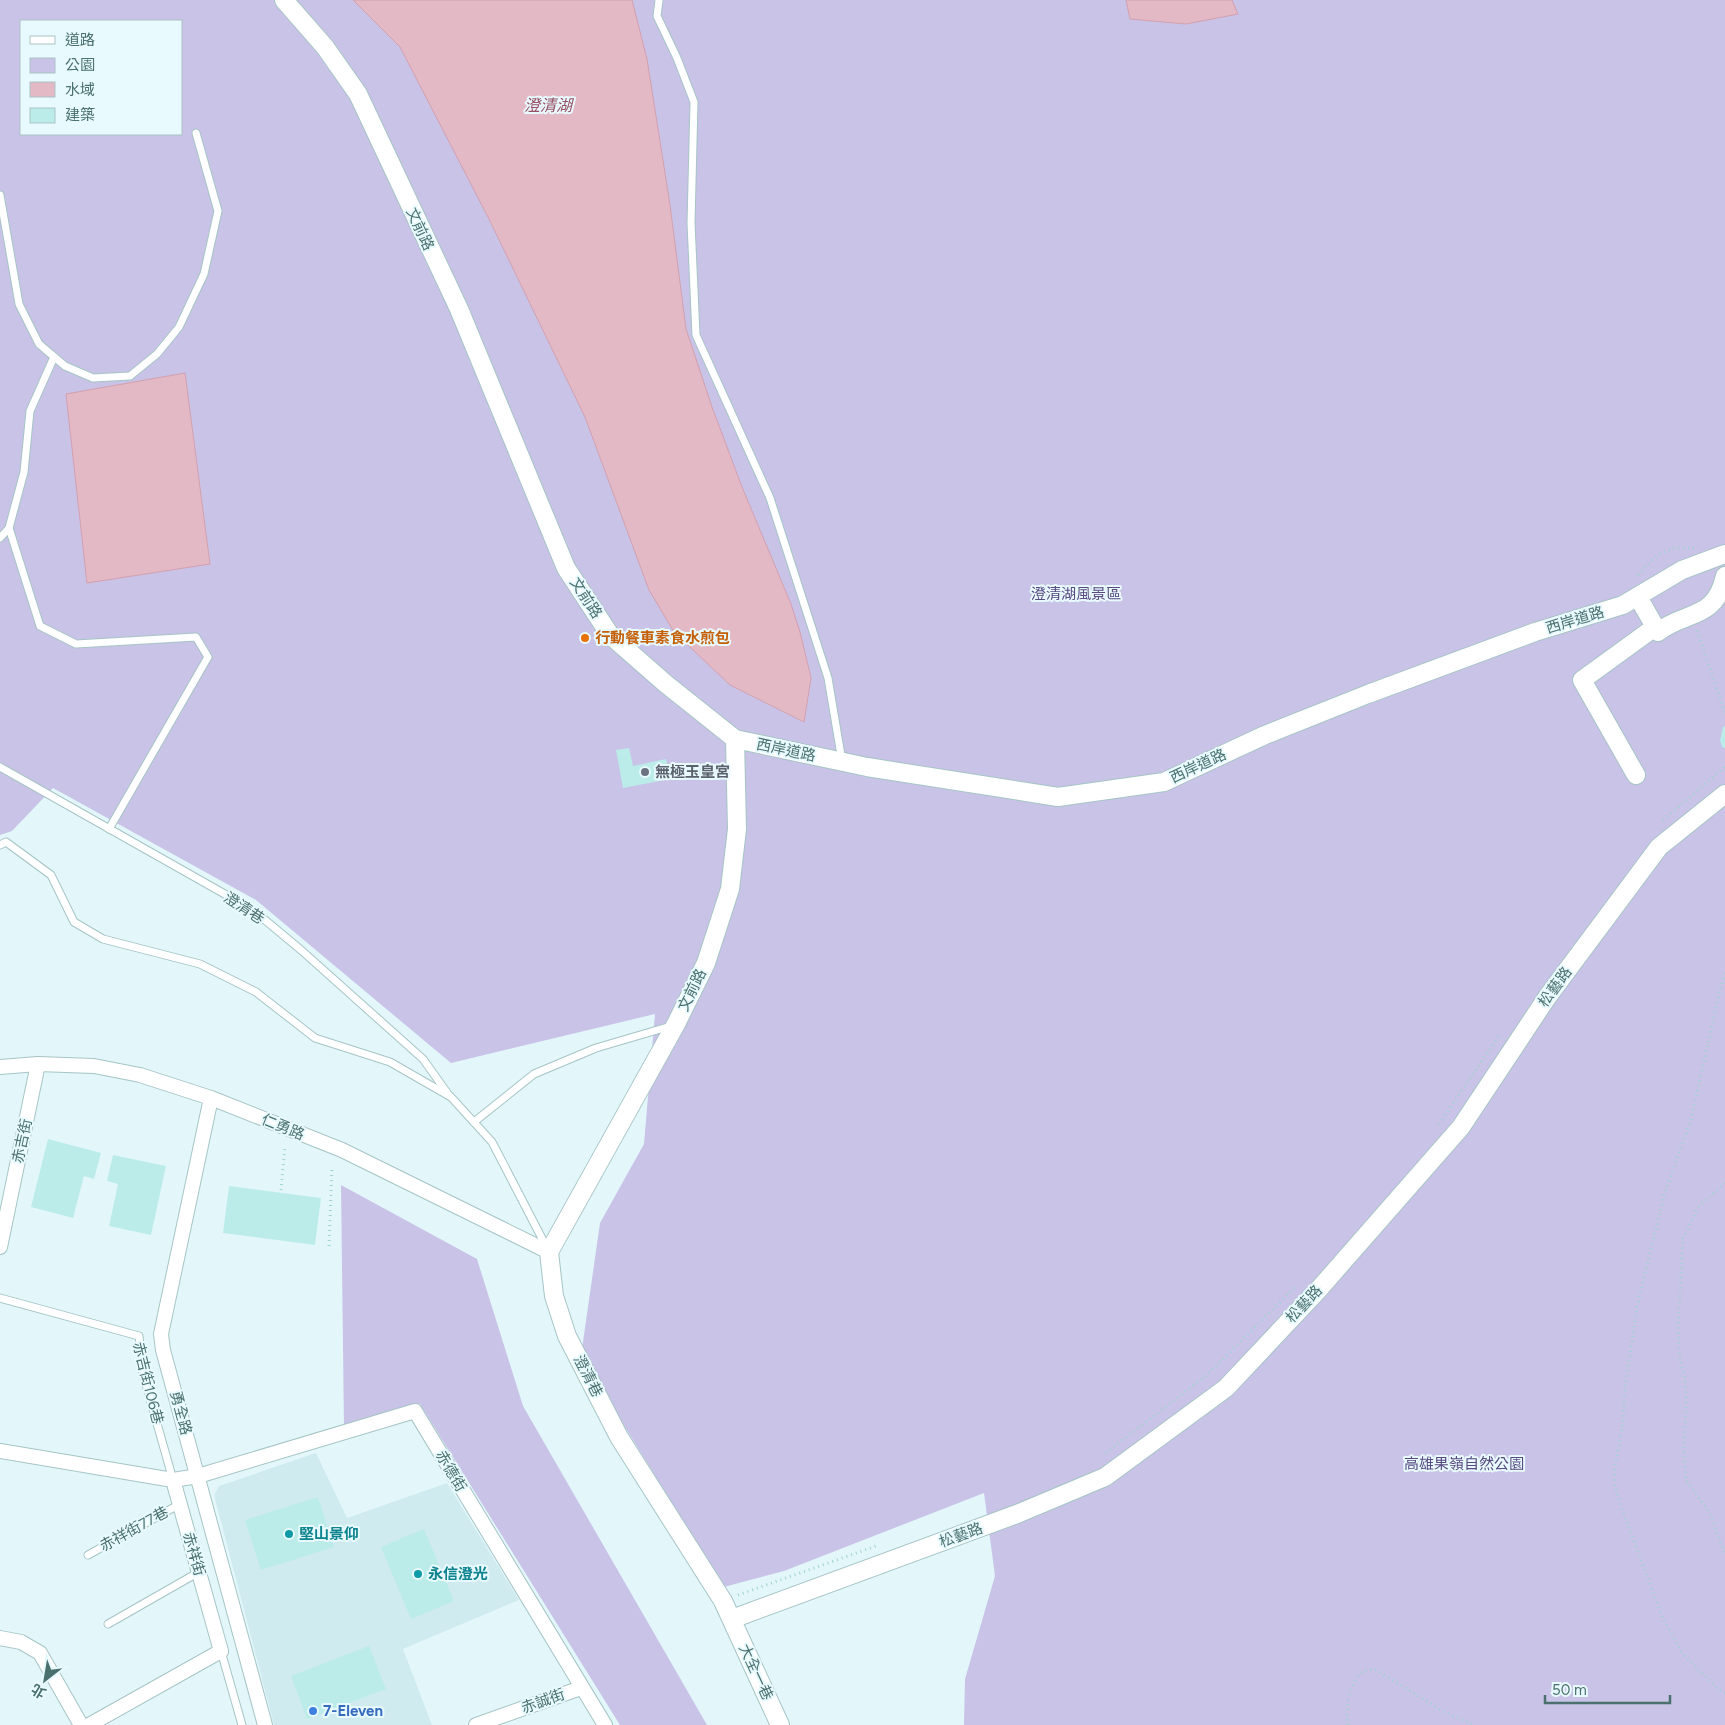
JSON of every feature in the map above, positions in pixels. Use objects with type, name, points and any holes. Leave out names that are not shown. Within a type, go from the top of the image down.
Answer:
[{"type":"street","name":"文前路","points":[[284,0],[325,47],[358,94],[459,309],[566,568],[610,635],[666,684],[735,739],[737,829],[730,888],[706,963],[676,1024],[549,1252]]},
{"type":"street","name":"西岸道路","points":[[735,739],[867,767],[1058,796],[1164,782],[1265,735],[1368,694],[1535,632],[1623,605],[1682,570],[1725,554]]},
{"type":"street","points":[[1638,597],[1658,632],[1669,624],[1703,612],[1709,607],[1717,596],[1725,576]]},
{"type":"street","points":[[1636,775],[1582,680],[1655,627]]},
{"type":"street","name":"松藝路","points":[[732,1620],[1016,1514],[1105,1477],[1226,1388],[1319,1289],[1461,1127],[1548,996],[1659,847],[1725,794]]},
{"type":"street","name":"仁勇路","points":[[0,1067],[38,1064],[94,1066],[140,1075],[211,1098],[342,1150],[549,1252]]},
{"type":"street","name":"赤吉街","points":[[0,1247],[38,1064]]},
{"type":"street","name":"勇全路","points":[[211,1098],[161,1334],[163,1350],[265,1725]]},
{"type":"street","name":"澄清巷","points":[[549,1252],[554,1296],[567,1336],[619,1437],[723,1601],[732,1620]]},
{"type":"street","name":"赤德街","points":[[198,1476],[415,1410],[605,1725]]},
{"type":"street","points":[[0,1451],[173,1480],[198,1476]]},
{"type":"street","name":"赤祥街","points":[[173,1480],[221,1651]]},
{"type":"street","name":"大全一巷","points":[[732,1620],[780,1725]]},
{"type":"street","points":[[0,1638],[21,1642],[40,1653],[81,1725]]},
{"type":"street","points":[[89,1725],[243,1640]]},
{"type":"street","name":"赤誠街","points":[[476,1725],[582,1688]]},
{"type":"lane","points":[[659,0],[657,16],[677,58],[694,102],[691,223],[696,335],[770,498],[828,678],[842,762]]},
{"type":"lane","points":[[0,195],[19,304],[39,344],[65,366],[93,378],[130,376],[157,354],[179,327],[204,274],[218,211],[196,132]]},
{"type":"lane","points":[[0,538],[9,528],[24,472],[30,412],[54,357]]},
{"type":"lane","points":[[9,528],[40,626],[76,644],[196,637],[208,657],[108,829]]},
{"type":"lane","name":"澄清巷","points":[[0,767],[253,910],[301,950],[423,1059],[450,1097],[492,1142],[549,1252]]},
{"type":"lane","name":"澄清巷","points":[[0,845],[6,842],[51,875],[74,922],[103,939],[200,964],[256,992],[315,1038],[390,1062],[450,1097]]},
{"type":"lane","points":[[474,1122],[534,1074],[596,1048],[676,1024]]},
{"type":"lane","name":"赤吉街106巷","points":[[0,1298],[139,1336],[143,1374],[173,1480]]},
{"type":"lane","name":"赤祥街77巷","points":[[88,1555],[180,1504]]},
{"type":"lane","points":[[108,1624],[199,1572]]},
{"type":"lane","points":[[221,1651],[242,1725]]},
{"type":"path","points":[[1692,616],[1725,713]]},
{"type":"path","points":[[1662,821],[1725,767]]},
{"type":"path","points":[[1725,973],[1690,1119],[1664,1195],[1637,1307],[1625,1388],[1623,1423],[1614,1472],[1615,1487],[1622,1509],[1662,1616],[1682,1653],[1718,1689],[1725,1693]]},
{"type":"path","points":[[1438,1126],[1502,1032]]},
{"type":"path","points":[[281,1190],[285,1146]]},
{"type":"path","points":[[329,1246],[332,1167]]},
{"type":"path","points":[[1725,1183],[1699,1206],[1682,1238],[1678,1331],[1680,1360],[1685,1379],[1684,1453],[1686,1480],[1710,1513],[1725,1555]]},
{"type":"path","points":[[1104,1454],[1208,1374],[1300,1282]]},
{"type":"path","points":[[723,1601],[882,1544]]},
{"type":"path","points":[[1348,1725],[1348,1699],[1353,1685],[1360,1674],[1372,1669],[1446,1713],[1474,1725]]},
{"type":"shaded area","name":"堅山景仰","points":[[316,1453],[347,1518],[447,1483],[519,1600],[403,1649],[432,1725],[274,1725],[214,1495],[219,1486]]},
{"type":"green space","name":"澄清湖風景區","points":[[0,0],[1725,0],[1725,1725],[964,1725],[965,1679],[995,1576],[984,1493],[784,1571],[724,1587],[581,1356],[600,1223],[644,1144],[655,1014],[451,1063],[256,900],[53,788],[12,831],[0,835]]},
{"type":"green space","points":[[341,1185],[477,1259],[523,1406],[707,1725],[620,1725],[420,1404],[344,1428]]},
{"type":"water","name":"澄清湖","points":[[353,0],[632,0],[647,59],[670,205],[686,329],[712,407],[742,487],[791,604],[800,632],[811,678],[804,722],[730,685],[674,632],[649,590],[585,417],[489,219],[400,47]]},
{"type":"water","points":[[1126,0],[1232,0],[1238,14],[1186,24],[1130,19]]},
{"type":"water","points":[[185,373],[210,564],[87,583],[66,394]]},
{"type":"building","points":[[1725,726],[1725,748],[1722,747],[1720,740],[1723,727]]},
{"type":"building","name":"無極玉皇宮","points":[[629,748],[633,766],[666,759],[670,779],[623,788],[616,750]]},
{"type":"building","points":[[48,1139],[101,1153],[94,1179],[84,1176],[73,1218],[31,1207]]},
{"type":"building","points":[[113,1155],[166,1166],[151,1235],[109,1226],[118,1184],[107,1181]]},
{"type":"building","points":[[229,1186],[321,1198],[315,1245],[223,1233]]},
{"type":"building","name":"堅山景仰","points":[[318,1497],[334,1547],[261,1570],[245,1520]]},
{"type":"building","name":"永信澄光","points":[[424,1529],[454,1601],[411,1619],[381,1547]]},
{"type":"building","points":[[369,1646],[386,1689],[307,1719],[291,1676]]},
{"type":"place","name":"行動餐車素食水煎包","points":[[585,638]]},
{"type":"place","name":"無極玉皇宮","points":[[645,772]]},
{"type":"place","name":"堅山景仰","points":[[289,1534]]},
{"type":"place","name":"永信澄光","points":[[418,1574]]},
{"type":"place","name":"7-Eleven","points":[[313,1711]]},
{"type":"park label","name":"高雄果嶺自然公園","points":[[1464,1464]]}]
